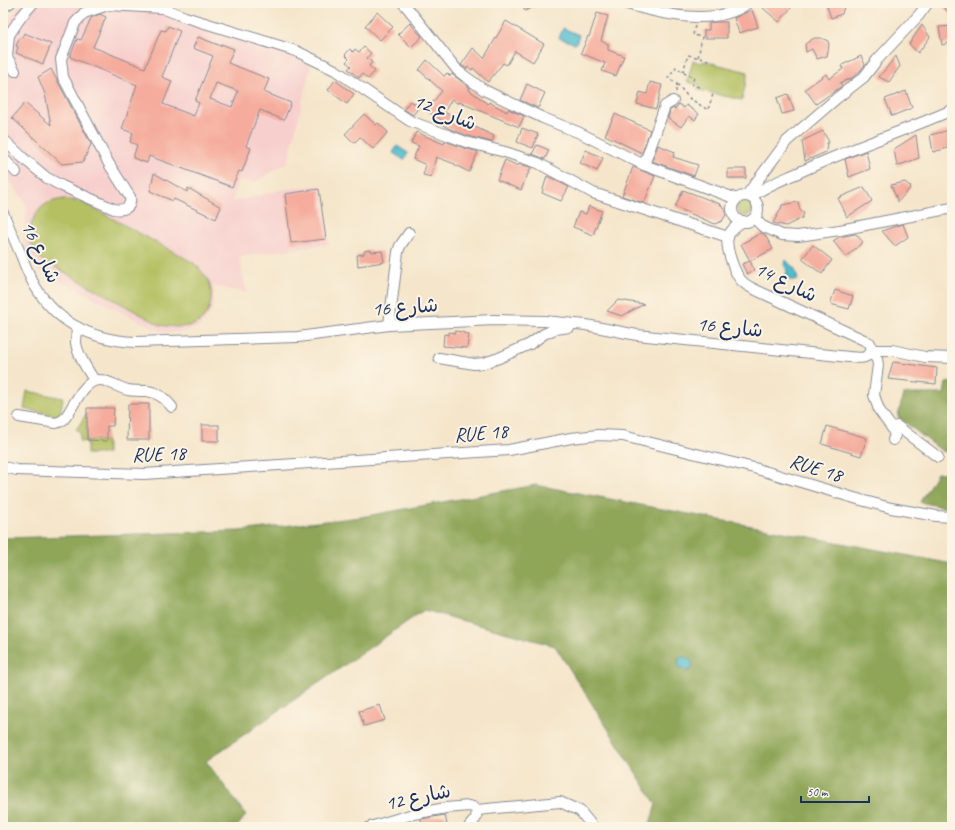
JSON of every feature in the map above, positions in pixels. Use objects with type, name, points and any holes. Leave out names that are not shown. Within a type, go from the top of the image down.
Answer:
[{"type":"street","points":[[3,7],[10,3]]},
{"type":"street","points":[[15,71],[7,57],[9,35],[33,3]]},
{"type":"street","name":"شارع 12","points":[[403,3],[433,38],[458,71],[484,90],[644,165],[745,197]]},
{"type":"street","points":[[624,3],[658,13],[692,17],[714,17],[737,11],[748,3]]},
{"type":"street","points":[[745,197],[786,141],[864,77],[877,60],[919,15],[928,3]]},
{"type":"street","name":"شارع 12","points":[[3,139],[47,178],[114,209],[123,210],[128,206],[131,202],[130,197],[109,164],[63,77],[61,59],[75,24],[84,13],[108,5],[160,6],[184,17],[296,50],[335,70],[410,121],[466,142],[505,152],[538,163],[594,193],[728,237]]},
{"type":"street","points":[[644,165],[665,106],[673,101]]},
{"type":"street","points":[[743,221],[736,217],[733,210],[734,202],[827,159],[925,122],[952,110]]},
{"type":"street","points":[[3,158],[16,172]]},
{"type":"street","points":[[728,237],[737,225],[743,221],[754,218],[757,212],[757,205],[754,199],[745,197]]},
{"type":"street","points":[[754,218],[762,226],[782,235],[798,236],[840,230],[952,208]]},
{"type":"street","name":"شارع 16","points":[[3,213],[34,285],[57,313],[90,334],[119,341],[134,342],[298,337],[389,325],[494,320],[544,321],[586,325],[637,335],[860,358],[867,356],[871,351],[892,350],[925,358],[952,358]]},
{"type":"street","points":[[389,325],[398,252],[408,233]]},
{"type":"street","name":"شارع 14","points":[[728,237],[728,247],[735,269],[740,280],[747,286],[870,343],[871,351]]},
{"type":"street","points":[[440,358],[474,364],[484,362],[499,358],[530,344],[544,334],[555,329],[586,325]]},
{"type":"street","points":[[77,327],[76,344],[80,357],[94,380]]},
{"type":"street","points":[[871,351],[877,359],[878,365],[874,395],[879,410],[892,428],[895,435],[893,440]]},
{"type":"street","points":[[19,417],[56,423],[60,422],[64,419],[87,386],[94,380],[102,380],[128,390],[153,392],[163,398],[172,407]]},
{"type":"street","points":[[892,428],[897,426],[901,428],[938,457]]},
{"type":"street","name":"RUE 18","points":[[3,468],[17,470],[144,474],[509,450],[572,438],[598,435],[623,436],[754,468],[891,508],[936,516],[952,517]]},
{"type":"street","points":[[476,810],[560,802],[580,810],[593,827]]},
{"type":"street","name":"شارع 12","points":[[370,827],[413,814],[446,808],[469,806],[476,810],[476,818],[469,827]]},
{"type":"path","points":[[692,17],[696,22],[693,35],[702,37],[698,58]]},
{"type":"path","points":[[683,72],[688,55],[708,60],[708,62]]},
{"type":"path","points":[[699,87],[692,85],[694,77],[687,75],[676,67],[668,78],[677,84],[689,98],[708,110],[713,94]]},
{"type":"path","points":[[673,101],[677,84]]},
{"type":"shaded area","points":[[23,3],[153,3],[158,11],[295,57],[311,65],[288,162],[255,182],[239,181],[232,202],[280,190],[321,185],[329,244],[239,257],[247,293],[213,286],[214,294],[212,310],[204,322],[197,328],[183,332],[168,333],[157,330],[37,269],[26,254],[25,236],[28,207],[3,171],[3,27]]},
{"type":"green space","points":[[693,61],[702,63],[703,61],[748,72],[742,100],[698,90],[699,85],[687,82]]},
{"type":"green space","points":[[64,199],[82,202],[194,263],[208,280],[210,286],[210,306],[204,318],[189,326],[176,327],[160,325],[42,260],[34,250],[31,243],[30,230],[34,217],[42,207],[48,203]]},
{"type":"green space","points":[[745,200],[751,202],[753,208],[751,214],[745,216],[739,214],[737,208],[739,202]]},
{"type":"green space","points":[[952,382],[952,453],[942,451],[898,417],[903,394],[944,394],[946,383]]},
{"type":"green space","points":[[27,391],[63,398],[60,416],[24,409]]},
{"type":"green space","points":[[87,413],[87,440],[107,441],[107,454],[87,454],[87,441],[80,442],[80,432],[76,430]]},
{"type":"green space","points":[[952,472],[952,509],[920,502],[937,473]]},
{"type":"green space","points":[[536,485],[952,564],[952,827],[649,827],[656,804],[555,646],[424,610],[206,761],[246,815],[237,827],[3,827],[3,538],[239,531],[361,517]]},
{"type":"water","points":[[563,28],[579,35],[576,44],[559,38]]},
{"type":"water","points":[[397,146],[408,153],[404,160],[393,153]]},
{"type":"water","points":[[786,260],[795,269],[798,280],[790,280],[786,274],[787,271],[784,264]]},
{"type":"water","points":[[682,656],[691,660],[693,667],[688,671],[680,668],[677,663]]},
{"type":"building","points":[[521,3],[540,3],[525,11]]},
{"type":"building","points":[[767,3],[786,3],[791,8],[779,22],[763,8]]},
{"type":"building","points":[[826,3],[845,3],[842,14],[831,18]]},
{"type":"building","points":[[939,3],[952,3],[952,16]]},
{"type":"building","points":[[752,10],[758,27],[739,33],[734,18]]},
{"type":"building","points":[[377,12],[393,27],[380,40],[365,26]]},
{"type":"building","points":[[597,13],[608,16],[601,41],[608,44],[608,50],[624,56],[616,76],[602,71],[605,63],[581,53],[588,36],[589,37]]},
{"type":"building","points":[[100,14],[106,17],[93,47],[145,68],[161,30],[166,31],[168,26],[180,31],[162,77],[172,81],[163,104],[194,116],[199,103],[195,101],[213,56],[193,48],[198,37],[221,46],[221,44],[234,49],[228,63],[269,79],[264,92],[291,103],[284,120],[260,110],[246,146],[251,148],[242,172],[239,171],[232,187],[149,156],[147,163],[133,158],[137,145],[130,142],[133,133],[122,129],[137,85],[70,57],[77,39],[81,40],[91,18]],"holes":[[[216,83],[238,91],[232,107],[210,99]]]},
{"type":"building","points":[[506,21],[544,44],[533,62],[515,51],[507,65],[503,63],[488,82],[473,68],[472,70],[468,67],[467,69],[461,65],[473,48],[484,58]]},
{"type":"building","points":[[727,22],[727,38],[704,38],[704,30],[709,30],[709,23]]},
{"type":"building","points":[[410,23],[422,37],[411,47],[398,34]]},
{"type":"building","points":[[922,25],[930,37],[918,53],[909,44]]},
{"type":"building","points":[[952,26],[952,42],[942,45],[939,27]]},
{"type":"building","points":[[24,33],[51,44],[43,64],[16,53],[18,47],[16,46],[20,37],[22,38]]},
{"type":"building","points":[[814,38],[821,38],[828,41],[829,45],[827,56],[817,59],[812,49],[806,52],[805,44]]},
{"type":"building","points":[[364,47],[371,53],[367,58],[372,62],[369,66],[375,71],[368,79],[362,74],[359,78],[348,69],[351,66],[346,62],[349,59],[345,55],[350,49],[353,52],[355,49],[359,52]]},
{"type":"building","points":[[861,56],[865,65],[859,72],[852,78],[840,83],[842,86],[816,104],[805,89],[826,74],[829,79],[843,69],[842,65]]},
{"type":"building","points":[[896,56],[900,66],[889,82],[879,77]]},
{"type":"building","points":[[427,60],[444,76],[447,73],[450,76],[452,74],[470,88],[469,90],[488,104],[489,102],[507,112],[508,109],[524,116],[519,127],[459,102],[458,104],[452,99],[444,112],[494,136],[492,142],[468,136],[443,125],[444,122],[426,110],[442,91],[419,70]]},
{"type":"building","points":[[51,69],[91,144],[83,162],[62,164],[12,118],[25,103],[51,125],[45,94],[38,77]]},
{"type":"building","points":[[335,80],[354,94],[347,104],[328,90]]},
{"type":"building","points":[[650,82],[662,85],[656,109],[637,104],[640,92],[647,94]]},
{"type":"building","points":[[527,84],[545,93],[538,108],[520,100]]},
{"type":"building","points":[[906,91],[912,108],[892,116],[885,99]]},
{"type":"building","points":[[788,94],[794,111],[782,114],[777,98]]},
{"type":"building","points":[[410,101],[420,106],[413,115],[404,109]]},
{"type":"building","points":[[679,104],[684,108],[686,105],[699,114],[695,120],[689,116],[681,127],[668,118],[670,110],[675,109]]},
{"type":"building","points":[[364,114],[376,125],[378,123],[388,132],[373,149],[360,137],[354,143],[345,134]]},
{"type":"building","points":[[615,114],[650,130],[642,153],[605,135]]},
{"type":"building","points":[[522,128],[538,134],[533,148],[517,142]]},
{"type":"building","points":[[950,130],[952,136],[952,147],[933,152],[930,135]]},
{"type":"building","points":[[823,131],[829,142],[827,143],[826,152],[805,161],[802,141]]},
{"type":"building","points":[[416,132],[444,144],[445,141],[478,152],[469,172],[455,164],[436,157],[431,177],[423,175],[426,165],[413,159],[419,146],[411,143]]},
{"type":"building","points":[[916,135],[919,158],[897,166],[894,149]]},
{"type":"building","points":[[537,145],[549,150],[545,159],[532,154]]},
{"type":"building","points":[[658,145],[675,152],[673,157],[698,165],[694,176],[652,161]]},
{"type":"building","points":[[586,150],[603,158],[597,171],[580,163]]},
{"type":"building","points":[[866,151],[870,169],[849,177],[845,159]]},
{"type":"building","points":[[505,160],[518,166],[519,164],[531,167],[521,190],[497,180]]},
{"type":"building","points":[[633,167],[655,176],[644,203],[622,196]]},
{"type":"building","points":[[728,169],[746,169],[746,178],[728,178]]},
{"type":"building","points":[[154,173],[187,192],[188,188],[221,207],[216,219],[174,199],[173,201],[150,191]]},
{"type":"building","points":[[547,176],[569,187],[561,201],[542,193]]},
{"type":"building","points":[[905,182],[911,187],[898,202],[891,185]]},
{"type":"building","points":[[864,187],[872,201],[847,217],[838,198]]},
{"type":"building","points":[[319,189],[326,239],[291,243],[285,194]]},
{"type":"building","points":[[683,190],[720,204],[724,208],[726,215],[722,221],[715,224],[675,207]]},
{"type":"building","points":[[798,202],[800,210],[804,213],[802,218],[786,226],[773,223],[782,205]]},
{"type":"building","points":[[589,206],[602,211],[593,235],[573,227],[579,212],[586,214]]},
{"type":"building","points":[[903,224],[908,237],[895,246],[882,231]]},
{"type":"building","points":[[761,233],[765,235],[773,249],[750,261],[741,244]]},
{"type":"building","points":[[856,234],[863,242],[846,257],[833,241],[839,237]]},
{"type":"building","points":[[813,245],[832,260],[822,274],[802,259]]},
{"type":"building","points":[[371,250],[372,252],[382,251],[384,262],[358,266],[357,255],[364,254],[364,251]]},
{"type":"building","points":[[750,261],[754,270],[747,274],[742,264]]},
{"type":"building","points":[[835,290],[853,296],[849,309],[830,304]]},
{"type":"building","points":[[618,300],[644,304],[622,316],[607,311]]},
{"type":"building","points":[[455,331],[469,334],[467,348],[443,346],[444,334],[449,335],[449,332],[455,333]]},
{"type":"building","points":[[893,362],[937,368],[936,384],[888,379]]},
{"type":"building","points":[[128,404],[149,404],[149,440],[127,440]]},
{"type":"building","points":[[87,408],[114,408],[113,426],[107,426],[107,441],[87,440]]},
{"type":"building","points":[[202,425],[219,425],[219,441],[202,441]]},
{"type":"building","points":[[827,426],[867,438],[861,456],[822,444]]},
{"type":"building","points":[[380,705],[385,720],[364,726],[359,711]]},
{"type":"building","points":[[445,815],[447,825],[438,827],[421,827],[421,819]]}]
